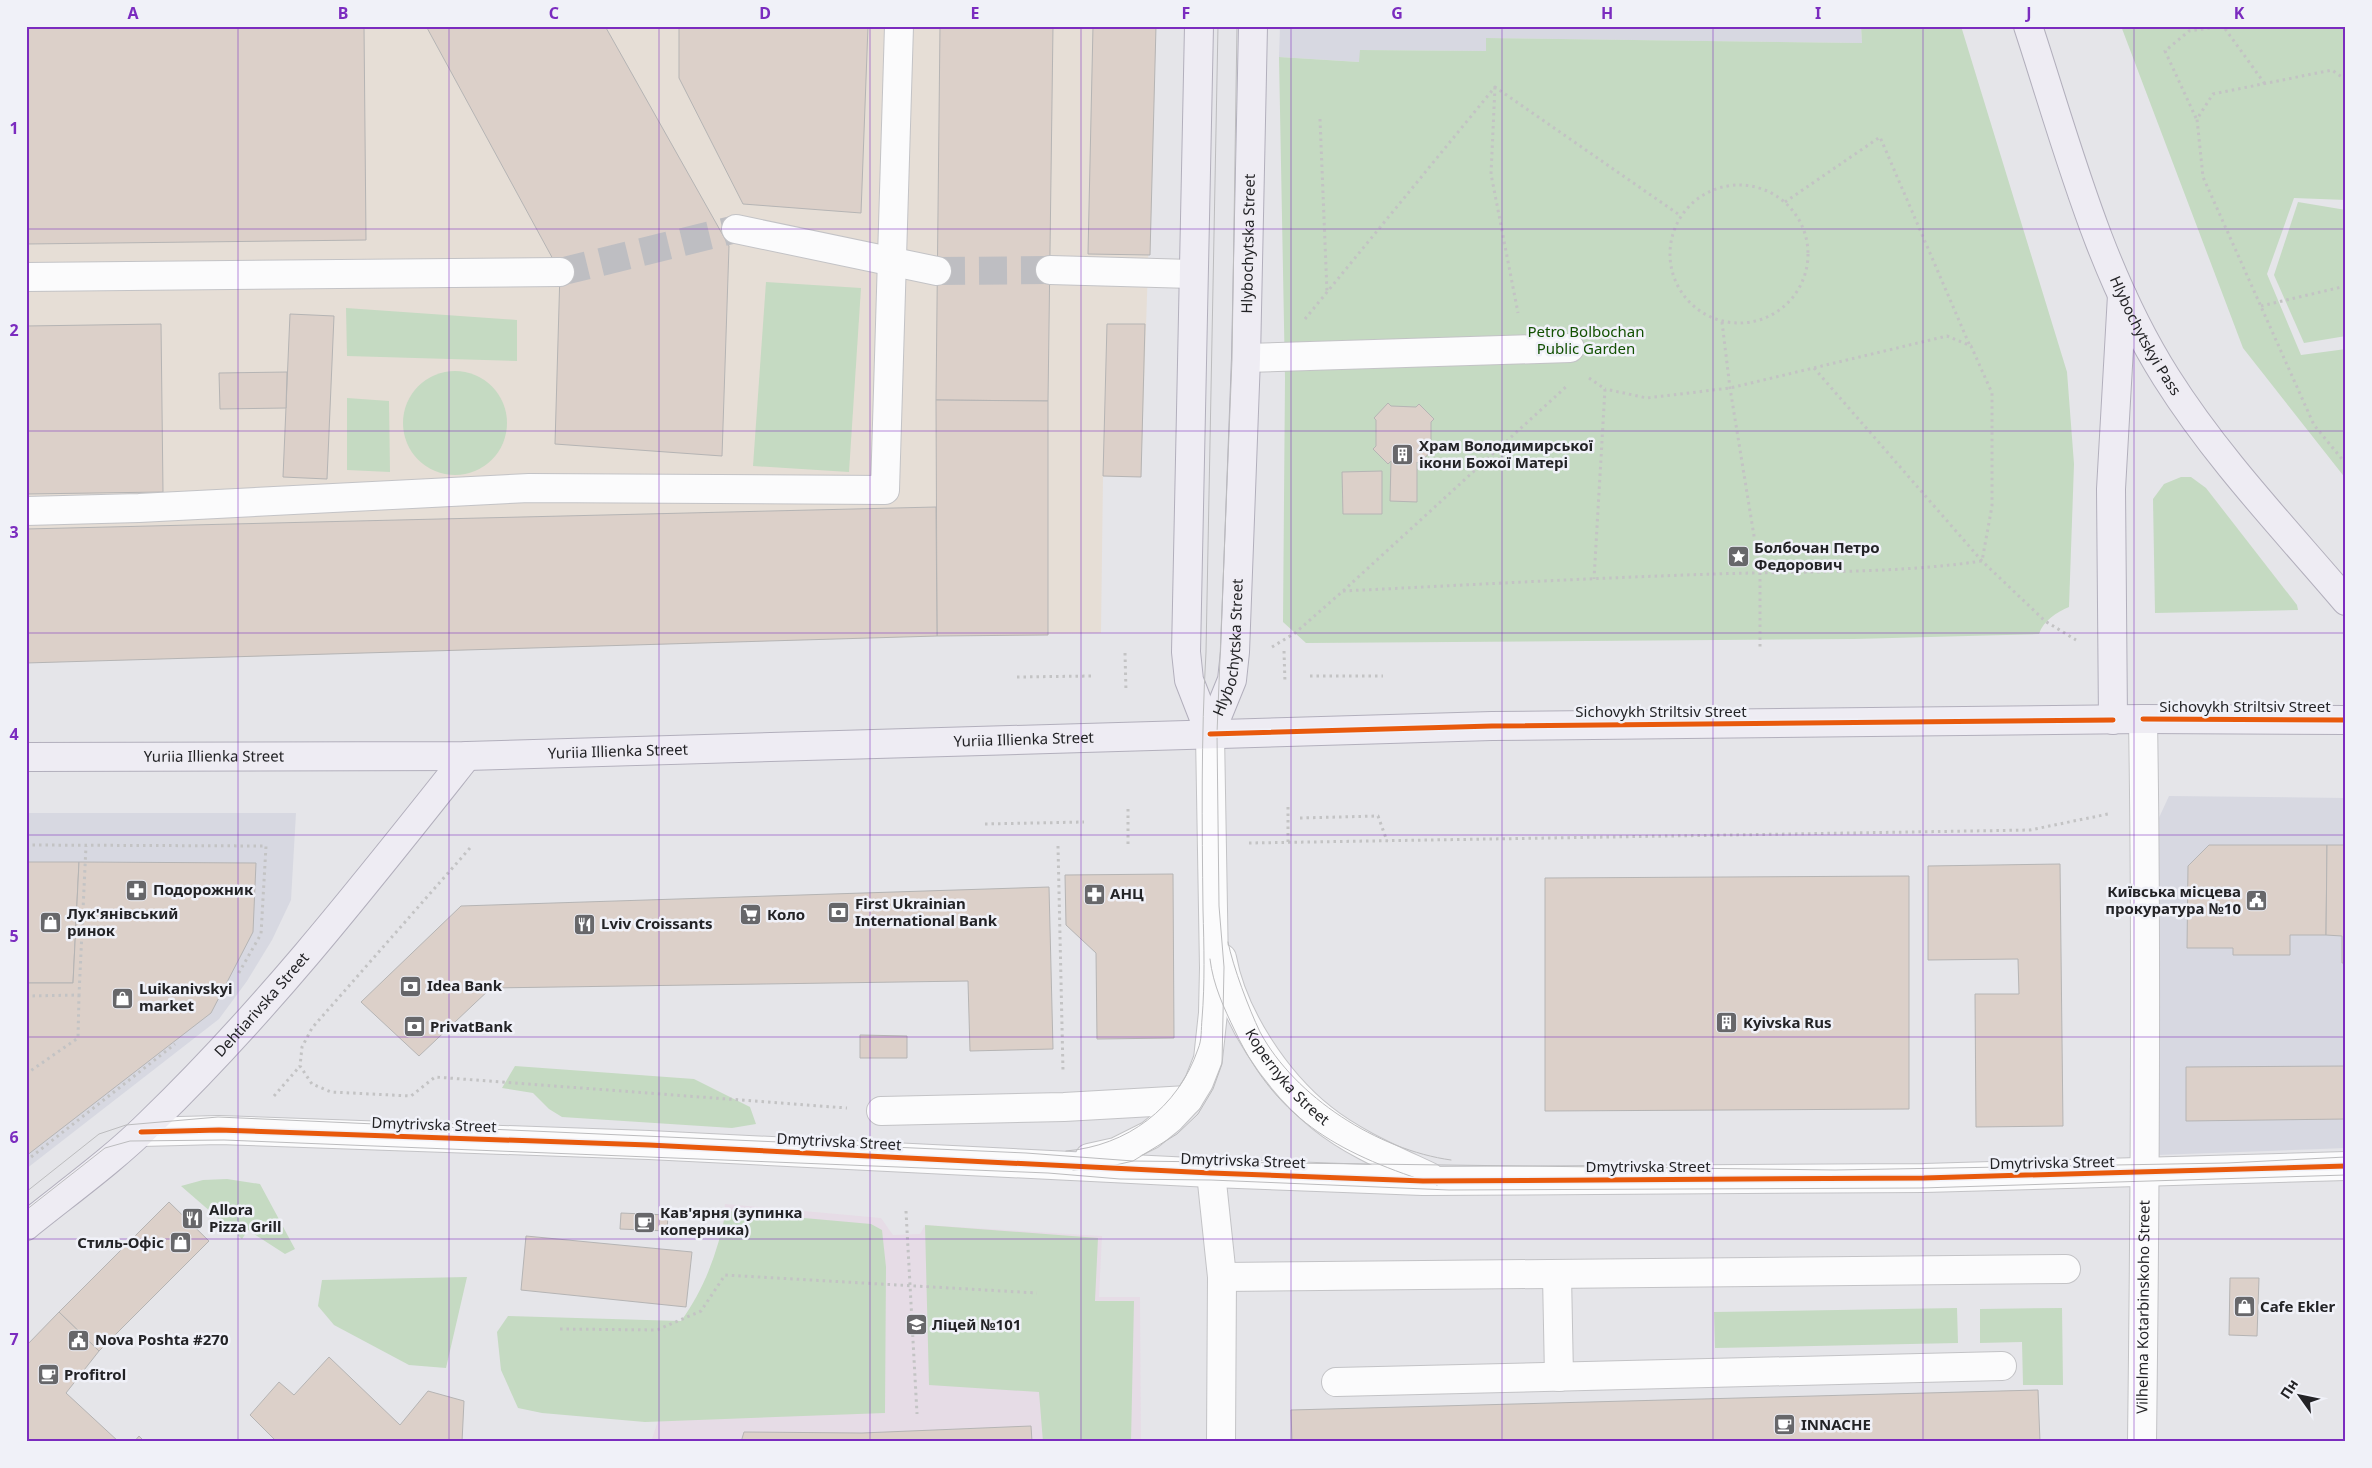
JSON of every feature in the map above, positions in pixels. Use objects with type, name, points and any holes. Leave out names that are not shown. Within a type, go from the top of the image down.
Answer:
[{"type":"main road","name":"Hlybochytska Street","points":[[1199,26],[1192,274],[1186,652],[1189,680],[1210,734]]},
{"type":"main road","name":"Hlybochytska Street","points":[[1210,734],[1232,680],[1236,652],[1246,358],[1252,26]]},
{"type":"main road","name":"Hlybochytskyi Pass","points":[[2028,26],[2091,218],[2122,294],[2166,376],[2215,447],[2346,601]]},
{"type":"main road","points":[[2113,720],[2111,490],[2122,294]]},
{"type":"main road","name":"Sichovykh Striltsiv Street","points":[[1210,734],[1492,726],[2113,720],[2346,720]]},
{"type":"main road","name":"Yuriia Illienka Street","points":[[26,757],[467,756],[1210,734]]},
{"type":"main road","name":"Dehtiarivska Street","points":[[26,1226],[141,1132],[212,1061],[304,956],[467,756]]},
{"type":"street","points":[[26,511],[139,508],[529,488],[885,490],[899,26]]},
{"type":"street","points":[[736,229],[938,271]]},
{"type":"street","points":[[1050,270],[1192,274]]},
{"type":"street","points":[[26,277],[560,272]]},
{"type":"street","points":[[1246,358],[1570,348]]},
{"type":"street","name":"Vilhelma Kotarbinskoho Street","points":[[2142,1442],[2146,842],[2143,720]]},
{"type":"street","name":"Kopernyka Street","points":[[1053,1164],[1116,1152],[1150,1135],[1172,1118],[1188,1100],[1199,1082],[1208,1059],[1213,1014],[1214,968],[1210,734]]},
{"type":"street","name":"Kopernyka Street","points":[[1212,901],[1224,967],[1233,996],[1258,1046],[1284,1078],[1322,1118],[1344,1132],[1421,1173],[1437,1180],[1448,1181]]},
{"type":"street","points":[[881,1111],[1064,1107],[1188,1100]]},
{"type":"street","name":"Dmytrivska Street","points":[[141,1132],[219,1130],[649,1145],[1211,1173],[1448,1181],[1914,1178],[2346,1166]]},
{"type":"street","points":[[1211,1173],[1222,1277],[1221,1442]]},
{"type":"street","points":[[1222,1277],[1557,1275],[2066,1268]]},
{"type":"street","points":[[1557,1275],[1559,1377]]},
{"type":"street","points":[[1336,1382],[2002,1366]]},
{"type":"path","points":[[2265,84],[2223,26],[2189,31],[2165,51],[2196,119],[2203,177],[2314,426],[2346,464]]},
{"type":"path","points":[[2196,119],[2213,94],[2332,70],[2346,80]]},
{"type":"path","points":[[1495,86],[1681,216]]},
{"type":"path","points":[[1300,325],[1495,86]]},
{"type":"path","points":[[1495,86],[1491,174],[1523,350]]},
{"type":"path","points":[[1320,119],[1327,292]]},
{"type":"path","points":[[1785,202],[1880,137],[1992,393],[1992,506],[1982,561]]},
{"type":"path","points":[[1730,185],[1759,187],[1785,202],[1803,226],[1809,251],[1805,277],[1792,299],[1772,316],[1748,323],[1722,322],[1698,310],[1681,292],[1671,267],[1671,241],[1681,216],[1702,195],[1730,185]]},
{"type":"path","points":[[2261,306],[2346,286]]},
{"type":"path","points":[[1722,322],[1730,388],[1760,573],[1760,649]]},
{"type":"path","points":[[1570,348],[1582,372],[1605,389],[1647,398],[1730,388],[1947,336],[1970,346]]},
{"type":"path","points":[[1814,368],[1982,561],[2045,621],[2081,643]]},
{"type":"path","points":[[1266,649],[1295,633],[1343,592],[1582,372]]},
{"type":"path","points":[[1594,578],[1605,389]]},
{"type":"path","points":[[1343,592],[1594,578],[1953,565],[1982,561]]},
{"type":"path","points":[[1284,651],[1285,683]]},
{"type":"path","points":[[1125,653],[1126,692]]},
{"type":"path","points":[[1017,677],[1092,676]]},
{"type":"path","points":[[1310,676],[1382,676]]},
{"type":"path","points":[[1288,807],[1288,842]]},
{"type":"path","points":[[1128,809],[1128,845]]},
{"type":"path","points":[[1245,843],[2030,830],[2114,813]]},
{"type":"path","points":[[1300,818],[1378,816],[1387,840]]},
{"type":"path","points":[[985,824],[1084,822]]},
{"type":"path","points":[[26,845],[266,846],[261,934],[233,984]]},
{"type":"path","points":[[26,1074],[78,1038],[86,846]]},
{"type":"path","points":[[1058,846],[1064,1107]]},
{"type":"path","points":[[470,848],[312,1028],[302,1047],[300,1066],[312,1084],[331,1092],[412,1096],[435,1077],[881,1111]]},
{"type":"path","points":[[26,996],[80,995]]},
{"type":"path","points":[[26,1161],[180,1040]]},
{"type":"path","points":[[906,1211],[917,1414]]},
{"type":"path","points":[[560,1329],[657,1330],[701,1312],[725,1275],[1037,1292]]},
{"type":"shaded area","points":[[26,26],[1156,26],[1141,477],[1103,476],[1101,633],[26,660]]},
{"type":"shaded area","points":[[1280,26],[1861,26],[1862,43],[1487,38],[1486,51],[1360,50],[1360,62],[1279,57]]},
{"type":"shaded area","points":[[2169,796],[2346,798],[2346,1148],[2157,1155],[2157,822]]},
{"type":"shaded area","name":"Luikanivskyi market","points":[[26,813],[296,813],[291,900],[272,940],[247,981],[219,1019],[26,1169]]},
{"type":"shaded area","name":"Ліцей №101","points":[[725,1204],[881,1218],[893,1235],[920,1234],[925,1225],[1102,1236],[1099,1297],[1140,1297],[1141,1442],[651,1442],[680,1353],[718,1264]]},
{"type":"green space","name":"Petro Bolbochan Public Garden","points":[[1861,26],[1961,26],[2067,372],[2074,464],[2069,607],[2051,618],[2039,634],[1854,639],[1306,643],[1283,622],[1285,378],[1279,57],[1359,62],[1360,50],[1486,51],[1486,38],[1862,43]]},
{"type":"green space","points":[[2121,26],[2346,26],[2346,200],[2294,198],[2267,274],[2301,355],[2346,349],[2346,479],[2243,348]]},
{"type":"green space","points":[[2298,202],[2346,210],[2346,336],[2304,343],[2274,275]]},
{"type":"green space","points":[[766,282],[861,288],[849,472],[753,466]]},
{"type":"green space","points":[[346,308],[517,320],[517,361],[347,356]]},
{"type":"green space","points":[[455,371],[475,375],[484,380],[498,394],[503,403],[507,423],[503,443],[498,452],[484,466],[475,471],[455,475],[435,471],[426,466],[412,452],[407,443],[403,423],[407,403],[412,394],[426,380],[435,375]]},
{"type":"green space","points":[[347,398],[389,401],[390,472],[347,470]]},
{"type":"green space","points":[[2181,477],[2191,477],[2206,488],[2297,605],[2298,610],[2155,613],[2153,499],[2164,484]]},
{"type":"green space","points":[[515,1066],[694,1079],[750,1107],[756,1124],[732,1128],[562,1117],[549,1109],[533,1093],[502,1088]]},
{"type":"green space","points":[[227,1179],[260,1184],[295,1249],[285,1254],[248,1230],[242,1239],[181,1186],[203,1180]]},
{"type":"green space","points":[[726,1211],[871,1224],[882,1230],[886,1267],[885,1413],[645,1422],[542,1413],[518,1408],[501,1370],[497,1332],[508,1316],[681,1321],[697,1296],[710,1269]]},
{"type":"green space","points":[[925,1225],[1098,1238],[1095,1301],[1134,1301],[1131,1442],[1043,1442],[1039,1392],[929,1385]]},
{"type":"green space","points":[[467,1277],[446,1368],[409,1365],[334,1325],[318,1306],[322,1280]]},
{"type":"green space","points":[[1957,1308],[1958,1343],[1715,1348],[1714,1312]]},
{"type":"green space","points":[[2062,1308],[2063,1385],[2023,1385],[2022,1342],[1980,1343],[1980,1309]]},
{"type":"building","points":[[26,26],[364,26],[366,240],[26,244]]},
{"type":"building","points":[[426,26],[605,26],[729,246],[722,456],[555,444],[560,272]]},
{"type":"building","points":[[679,26],[868,26],[861,213],[743,204],[679,78]]},
{"type":"building","points":[[940,26],[1053,26],[1048,401],[936,400]]},
{"type":"building","points":[[1093,26],[1156,26],[1150,255],[1088,254]]},
{"type":"building","points":[[290,314],[334,316],[327,479],[283,477]]},
{"type":"building","points":[[161,324],[163,492],[26,494],[26,326]]},
{"type":"building","points":[[1107,324],[1145,324],[1141,477],[1103,476]]},
{"type":"building","points":[[287,372],[286,408],[220,409],[219,373]]},
{"type":"building","points":[[936,400],[1048,401],[1048,635],[937,636]]},
{"type":"building","name":"Храм Володимирської ікони Божої Матері","points":[[1388,403],[1391,406],[1416,407],[1419,404],[1434,419],[1431,422],[1431,447],[1433,449],[1419,464],[1417,462],[1417,502],[1390,501],[1391,461],[1388,464],[1373,449],[1376,446],[1376,420],[1374,418]]},
{"type":"building","points":[[1382,471],[1382,514],[1343,514],[1342,472]]},
{"type":"building","points":[[936,507],[937,636],[26,663],[26,529]]},
{"type":"building","name":"Київська місцева прокуратура №10","points":[[2209,845],[2327,845],[2326,935],[2290,935],[2290,955],[2233,955],[2233,948],[2187,948],[2188,866]]},
{"type":"building","points":[[2327,845],[2346,845],[2346,963],[2342,963],[2342,936],[2326,935]]},
{"type":"building","name":"Лук'янівський ринок","points":[[26,862],[79,862],[73,983],[26,983]]},
{"type":"building","name":"Luikanivskyi market","points":[[79,862],[256,863],[253,932],[211,1013],[26,1156],[26,983],[73,983]]},
{"type":"building","points":[[2060,864],[2063,1126],[1976,1127],[1975,994],[2019,994],[2018,959],[1928,960],[1928,866]]},
{"type":"building","points":[[1173,874],[1174,1038],[1097,1039],[1096,953],[1066,925],[1065,875]]},
{"type":"building","name":"Kyivska Rus","points":[[1909,876],[1909,1109],[1545,1111],[1545,878]]},
{"type":"building","points":[[1049,887],[1053,1049],[970,1051],[968,981],[491,988],[419,1056],[361,1002],[461,906]]},
{"type":"building","points":[[860,1035],[907,1036],[907,1058],[860,1058]]},
{"type":"building","points":[[2346,1066],[2346,1119],[2186,1121],[2186,1067]]},
{"type":"building","points":[[169,1202],[209,1241],[99,1351],[59,1312]]},
{"type":"building","name":"Кав'ярня (зупинка коперника)","points":[[621,1213],[668,1215],[667,1231],[620,1229]]},
{"type":"building","points":[[526,1236],[692,1252],[686,1307],[521,1290]]},
{"type":"building","name":"Cafe Ekler","points":[[2230,1278],[2259,1278],[2257,1336],[2229,1335]]},
{"type":"building","points":[[59,1312],[99,1351],[66,1393],[119,1442],[26,1442],[26,1346]]},
{"type":"building","points":[[329,1357],[400,1425],[428,1391],[464,1401],[462,1442],[277,1442],[250,1415],[279,1382],[294,1395]]},
{"type":"building","points":[[2038,1390],[2040,1442],[1292,1442],[1291,1410]]},
{"type":"building","points":[[1031,1426],[1032,1442],[741,1442],[744,1432],[862,1433]]},
{"type":"building","points":[[139,1436],[145,1442],[134,1442]]},
{"type":"tunnel","points":[[560,272],[736,229]]},
{"type":"tunnel","points":[[937,271],[1050,270]]},
{"type":"tram line","points":[[1066,1151],[1088,1148],[1110,1141],[1129,1132],[1164,1106],[1178,1089],[1189,1070],[1201,1038],[1204,992],[1202,846],[1204,684],[1218,26]]},
{"type":"tram line","points":[[1073,1170],[1107,1167],[1133,1161],[1177,1134],[1198,1114],[1213,1089],[1222,1064],[1224,967],[1219,906],[1217,733],[1232,359],[1237,26]]},
{"type":"tram line","points":[[1228,942],[1242,988],[1260,1032],[1275,1056],[1294,1078],[1341,1117],[1368,1132],[1395,1145],[1451,1160]]},
{"type":"tram line","points":[[1210,959],[1216,987],[1223,1005],[1252,1063],[1272,1090],[1294,1113],[1318,1132],[1344,1148],[1403,1174],[1437,1185]]},
{"type":"tram line","points":[[26,1192],[99,1134],[126,1125],[218,1117],[1026,1153],[1133,1161],[1835,1170],[2227,1163],[2346,1157]]},
{"type":"tram line","points":[[26,1210],[105,1148],[130,1141],[224,1140],[1048,1173],[1120,1179],[1211,1180],[1449,1190],[1921,1188],[2346,1175]]},
{"type":"cycle path","points":[[2143,719],[2346,720]]},
{"type":"cycle path","points":[[1210,734],[1492,726],[2113,720]]},
{"type":"cycle path","points":[[141,1132],[219,1130],[649,1145],[1211,1173],[1423,1181],[1924,1178],[2346,1166]]},
{"type":"place","name":"Храм Володимирської ікони Божої Матері","points":[[1403,455]]},
{"type":"place","name":"Болбочан Петро Федорович","points":[[1738,557]]},
{"type":"place","name":"Подорожник","points":[[137,890]]},
{"type":"place","name":"АНЦ","points":[[1094,894]]},
{"type":"place","name":"Київська місцева прокуратура №10","points":[[2257,901]]},
{"type":"place","name":"First Ukrainian International Bank","points":[[839,913]]},
{"type":"place","name":"Коло","points":[[751,915]]},
{"type":"place","name":"Лук'янівський ринок","points":[[51,923]]},
{"type":"place","name":"Lviv Croissants","points":[[585,924]]},
{"type":"place","name":"Idea Bank","points":[[411,986]]},
{"type":"place","name":"Luikanivskyi market","points":[[123,998]]},
{"type":"place","name":"Kyivska Rus","points":[[1727,1023]]},
{"type":"place","name":"PrivatBank","points":[[414,1027]]},
{"type":"place","name":"Allora Pizza Grill","points":[[193,1219]]},
{"type":"place","name":"Кав'ярня (зупинка коперника)","points":[[644,1222]]},
{"type":"place","name":"Стиль-Офіс","points":[[180,1243]]},
{"type":"place","name":"Cafe Ekler","points":[[2244,1307]]},
{"type":"place","name":"Ліцей №101","points":[[916,1325]]},
{"type":"place","name":"Nova Poshta #270","points":[[79,1340]]},
{"type":"place","name":"Profitrol","points":[[48,1375]]},
{"type":"place","name":"INNACHE","points":[[1785,1425]]}]
